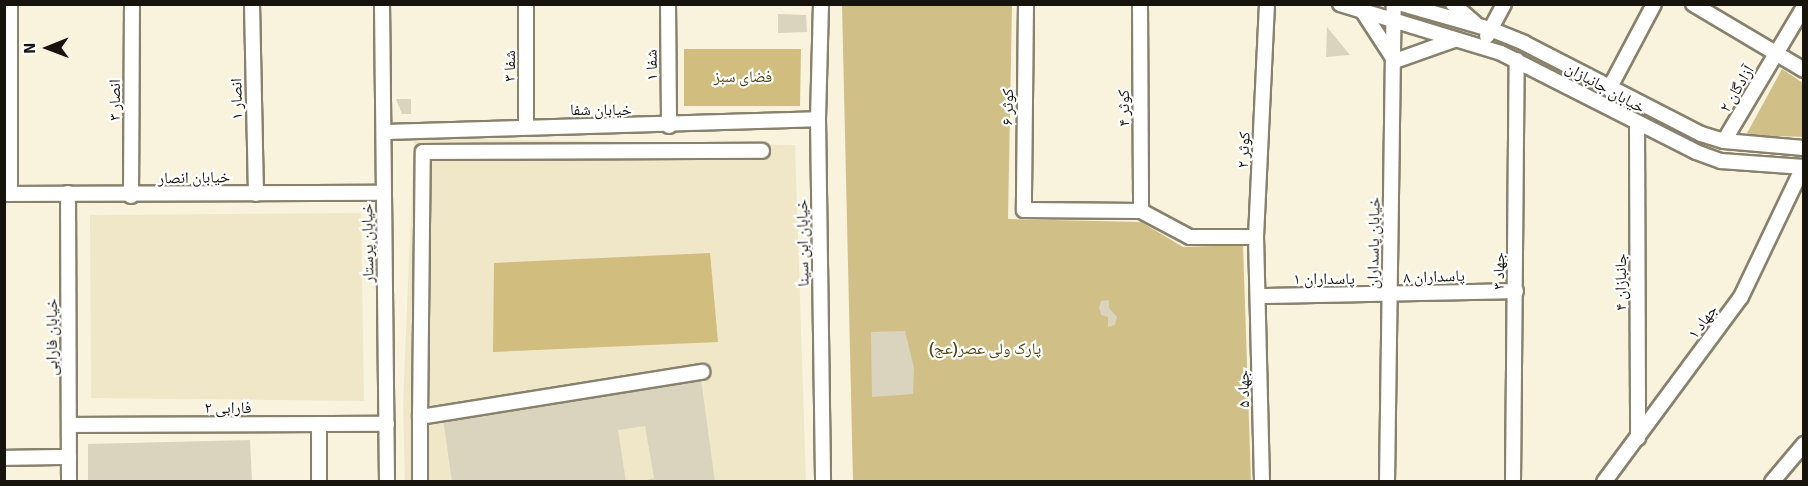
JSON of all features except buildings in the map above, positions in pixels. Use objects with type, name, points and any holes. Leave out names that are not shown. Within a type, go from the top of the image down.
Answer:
[{"type":"street","points":[[7,194],[10,4]]},
{"type":"street","name":"انصار ۳","points":[[131,196],[132,4]]},
{"type":"street","name":"انصار ۱","points":[[252,4],[256,194]]},
{"type":"street","name":"خیابان پرستار","points":[[382,4],[387,482]]},
{"type":"street","name":"شفا ۳","points":[[526,4],[526,127]]},
{"type":"street","name":"شفا ۱","points":[[668,4],[669,126]]},
{"type":"street","name":"خیابان ابن سینا","points":[[821,4],[818,119],[823,482]]},
{"type":"street","name":"کوثر ۶","points":[[1026,4],[1024,210],[1141,211]]},
{"type":"street","name":"کوثر ۴","points":[[1140,4],[1141,211]]},
{"type":"street","name":"کوثر ۲","points":[[1259,296],[1256,237],[1267,4]]},
{"type":"street","name":"خیابان جانبازان","points":[[1340,4],[1394,23],[1484,46],[1517,60],[1637,125],[1721,161],[1803,167]]},
{"type":"street","name":"خیابان پاسداران","points":[[1388,482],[1394,4]]},
{"type":"street","name":"خیابان جانبازان","points":[[1402,4],[1484,27],[1675,123],[1724,141],[1803,148]]},
{"type":"street","points":[[1453,4],[1484,27]]},
{"type":"street","points":[[1484,46],[1484,27],[1504,4]]},
{"type":"street","points":[[1609,89],[1654,4]]},
{"type":"street","points":[[1693,4],[1803,70]]},
{"type":"street","name":"آزادگان ۲","points":[[1724,141],[1778,53],[1803,7]]},
{"type":"street","points":[[1362,12],[1395,61],[1455,39]]},
{"type":"street","name":"جهاد ۳","points":[[1513,482],[1517,60]]},
{"type":"street","name":"خیابان شفا","points":[[384,132],[526,127],[669,126],[818,119]]},
{"type":"street","name":"جانبازان ۴","points":[[1637,125],[1638,438]]},
{"type":"street","points":[[420,482],[423,152],[762,150]]},
{"type":"street","name":"جهاد ۱","points":[[1604,482],[1741,297],[1803,167]]},
{"type":"street","name":"خیابان انصار","points":[[7,194],[68,193],[131,196],[383,193]]},
{"type":"street","name":"خیابان فارابی","points":[[68,193],[69,482]]},
{"type":"street","points":[[1141,211],[1190,237],[1256,237]]},
{"type":"street","name":"پاسداران ۸","points":[[1390,295],[1515,291]]},
{"type":"street","name":"پاسداران ۱","points":[[1259,296],[1390,295]]},
{"type":"street","name":"جهاد ۵","points":[[1259,296],[1262,482]]},
{"type":"street","points":[[420,417],[702,372]]},
{"type":"street","points":[[319,424],[319,482]]},
{"type":"street","name":"فارابی ۲","points":[[69,425],[387,424]]},
{"type":"street","points":[[1772,482],[1803,444]]},
{"type":"street","points":[[4,458],[69,456]]},
{"type":"shaded area","points":[[414,138],[795,145],[806,481],[405,482],[403,405]]},
{"type":"shaded area","points":[[361,213],[364,401],[91,398],[90,215]]},
{"type":"green space","name":"پارک ولی عصر(عج)","points":[[842,5],[1012,5],[1008,219],[1141,222],[1183,247],[1243,245],[1251,481],[853,481]]},
{"type":"green space","name":"فضای سبز","points":[[684,49],[801,49],[800,106],[684,106]]},
{"type":"green space","points":[[1782,69],[1803,83],[1803,137],[1746,135]]},
{"type":"green space","points":[[710,253],[718,342],[493,352],[494,263]]}]
